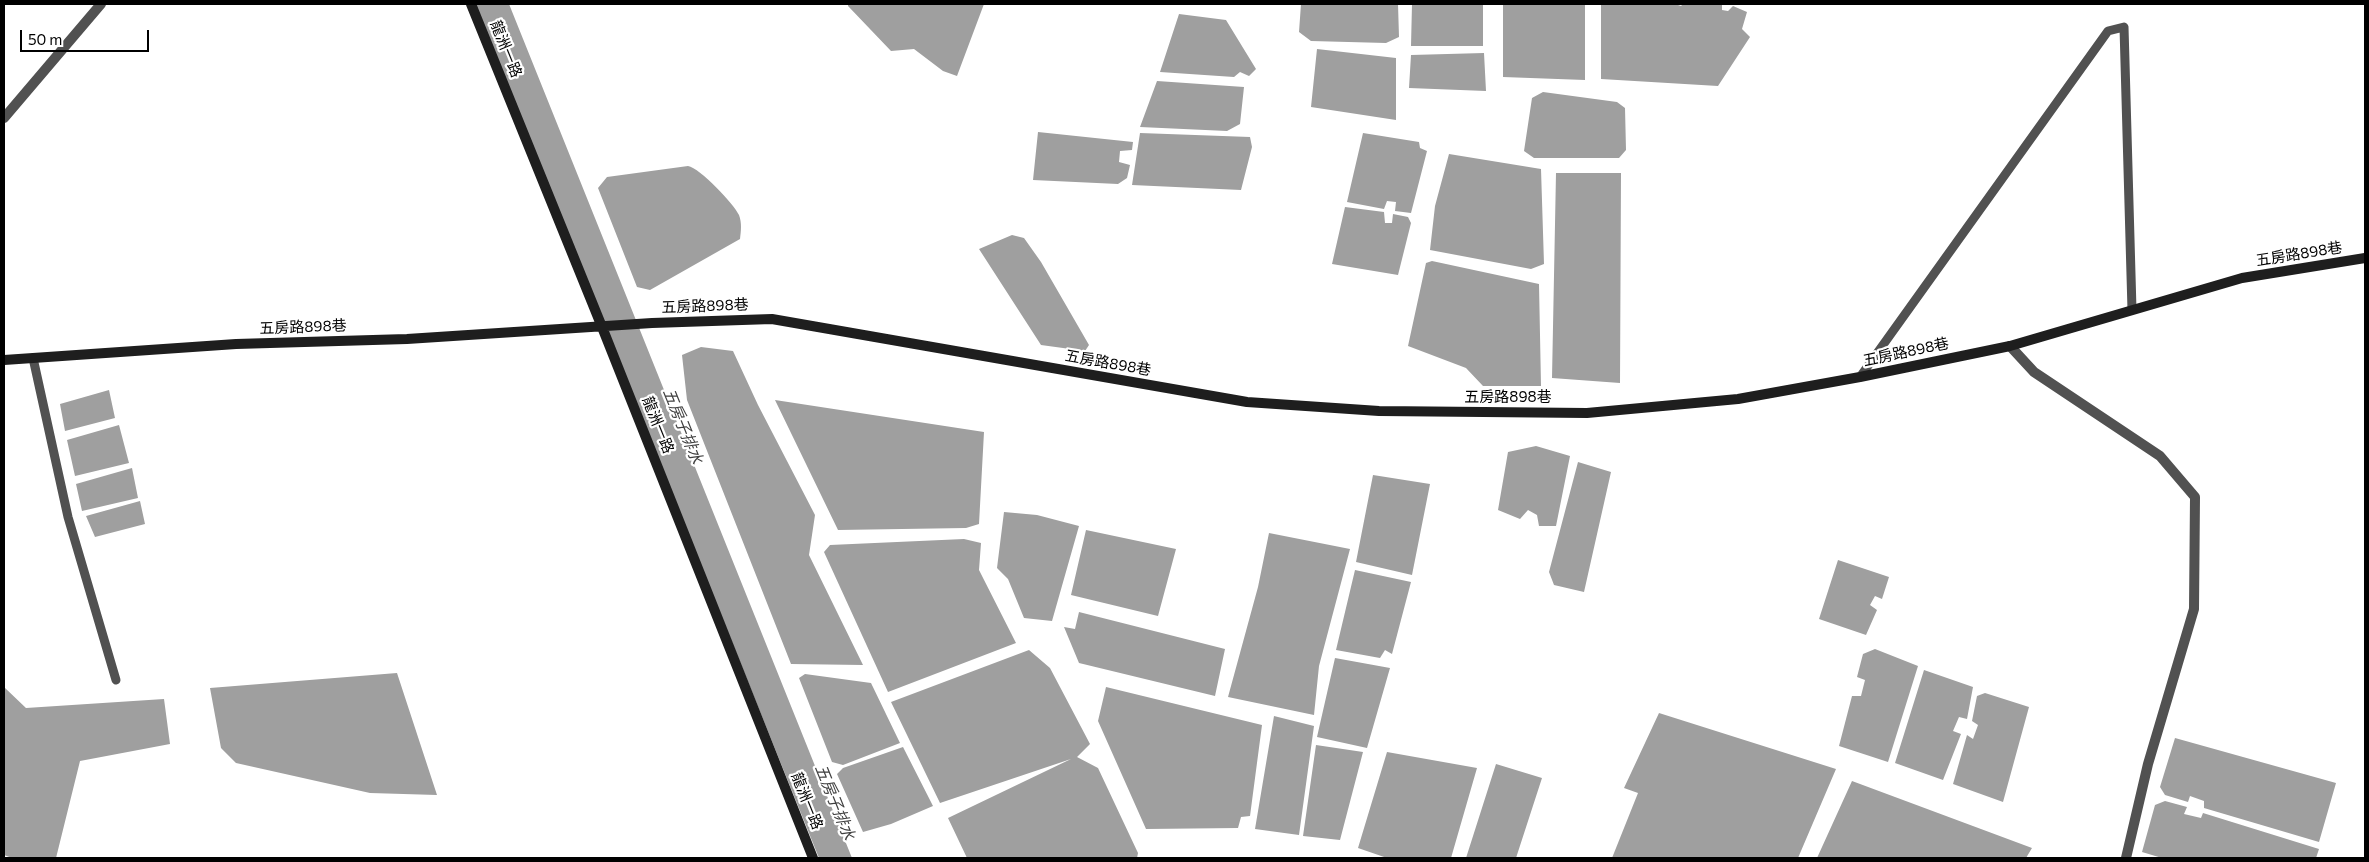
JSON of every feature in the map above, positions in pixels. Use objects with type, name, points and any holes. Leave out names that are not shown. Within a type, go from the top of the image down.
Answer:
[{"type":"street","points":[[4,118],[101,4]]},
{"type":"street","name":"龍洲一路","points":[[471,4],[602,327],[813,858]]},
{"type":"street","name":"五房路898巷","points":[[4,360],[236,344],[407,339],[641,324],[772,319],[1247,402],[1379,411],[1586,413],[1738,399],[1860,377],[2010,346],[2242,278],[2365,258]]},
{"type":"street","points":[[2010,346],[2034,372],[2160,456],[2195,497],[2194,610],[2148,764],[2126,858]]},
{"type":"lane","points":[[1860,377],[2108,31],[2124,28],[2132,310]]},
{"type":"lane","points":[[33,358],[68,517],[116,680]]},
{"type":"shaded area","points":[[475,4],[509,4],[852,858],[819,858]]},
{"type":"shaded area","points":[[848,4],[984,4],[957,76],[943,71],[914,49],[891,51]]},
{"type":"shaded area","points":[[1301,4],[1398,4],[1399,37],[1386,43],[1311,41],[1299,32]]},
{"type":"shaded area","points":[[1412,4],[1483,4],[1483,46],[1411,46]]},
{"type":"shaded area","points":[[1503,4],[1585,4],[1585,80],[1503,77]]},
{"type":"shaded area","points":[[1601,4],[1675,4],[1681,6],[1683,4],[1722,4],[1722,10],[1728,11],[1733,6],[1747,12],[1742,29],[1750,37],[1718,86],[1601,79]]},
{"type":"shaded area","points":[[1179,14],[1226,20],[1256,69],[1249,76],[1240,72],[1234,77],[1160,72]]},
{"type":"shaded area","points":[[1317,49],[1396,58],[1396,120],[1311,107]]},
{"type":"shaded area","points":[[1484,53],[1486,91],[1409,88],[1411,55]]},
{"type":"shaded area","points":[[1157,81],[1244,87],[1240,124],[1227,131],[1140,127]]},
{"type":"shaded area","points":[[1543,92],[1617,102],[1625,108],[1626,150],[1619,158],[1534,158],[1524,151],[1532,98]]},
{"type":"shaded area","points":[[1038,132],[1133,142],[1132,150],[1120,151],[1119,162],[1130,165],[1127,178],[1118,184],[1033,180]]},
{"type":"shaded area","points":[[1140,133],[1250,137],[1252,147],[1241,190],[1132,185]]},
{"type":"shaded area","points":[[1363,133],[1419,142],[1420,148],[1427,151],[1411,213],[1395,211],[1396,202],[1387,201],[1384,209],[1347,202]]},
{"type":"shaded area","points":[[1449,154],[1541,169],[1544,264],[1531,269],[1430,250],[1435,206]]},
{"type":"shaded area","points":[[688,166],[708,179],[736,210],[741,221],[740,239],[650,290],[637,287],[598,188],[607,177]]},
{"type":"shaded area","points":[[1556,173],[1621,173],[1620,383],[1552,378]]},
{"type":"shaded area","points":[[1345,207],[1384,212],[1385,223],[1392,223],[1393,214],[1408,217],[1411,223],[1398,275],[1332,264]]},
{"type":"shaded area","points":[[1012,235],[1024,238],[1041,262],[1089,345],[1085,351],[1041,345],[979,249]]},
{"type":"shaded area","points":[[1432,261],[1539,284],[1541,386],[1483,386],[1466,368],[1408,346],[1426,263]]},
{"type":"shaded area","points":[[701,347],[733,351],[758,405],[815,515],[809,555],[863,665],[791,664],[687,400],[682,355]]},
{"type":"shaded area","points":[[109,390],[115,418],[65,431],[60,404]]},
{"type":"shaded area","points":[[775,400],[984,432],[979,524],[966,528],[838,530]]},
{"type":"shaded area","points":[[119,425],[129,463],[75,476],[67,440]]},
{"type":"shaded area","points":[[1536,446],[1570,456],[1556,526],[1539,526],[1537,515],[1528,510],[1520,519],[1498,510],[1508,452]]},
{"type":"shaded area","points":[[1578,462],[1611,472],[1584,592],[1554,585],[1549,572]]},
{"type":"shaded area","points":[[132,468],[138,498],[82,511],[76,484]]},
{"type":"shaded area","points":[[1373,475],[1430,484],[1412,575],[1356,562]]},
{"type":"shaded area","points":[[140,501],[145,524],[95,537],[86,516]]},
{"type":"shaded area","points":[[1004,512],[1037,515],[1079,526],[1052,621],[1024,618],[1008,579],[997,568]]},
{"type":"shaded area","points":[[1086,530],[1176,549],[1158,616],[1071,595]]},
{"type":"shaded area","points":[[1269,533],[1350,549],[1319,666],[1314,715],[1228,697],[1258,587]]},
{"type":"shaded area","points":[[964,539],[981,543],[979,570],[1016,643],[888,692],[824,552],[830,545]]},
{"type":"shaded area","points":[[1838,560],[1889,577],[1882,599],[1875,596],[1870,605],[1877,610],[1866,635],[1819,619]]},
{"type":"shaded area","points":[[1355,570],[1411,582],[1392,654],[1385,650],[1380,658],[1336,650]]},
{"type":"shaded area","points":[[1079,612],[1225,649],[1215,696],[1079,663],[1064,627],[1075,629]]},
{"type":"shaded area","points":[[1875,649],[1918,666],[1888,762],[1839,746],[1852,696],[1861,696],[1865,680],[1857,677],[1863,654]]},
{"type":"shaded area","points":[[1029,650],[1050,668],[1090,744],[1077,757],[1098,768],[1138,853],[1137,858],[967,858],[948,818],[1071,759],[940,803],[891,702]]},
{"type":"shaded area","points":[[1335,658],[1390,668],[1367,748],[1317,737]]},
{"type":"shaded area","points":[[1924,670],[1973,687],[1967,719],[1959,717],[1953,731],[1961,734],[1943,780],[1895,763]]},
{"type":"shaded area","points":[[397,673],[437,795],[370,793],[236,763],[221,748],[210,688]]},
{"type":"shaded area","points":[[805,674],[871,683],[900,743],[843,765],[832,762],[799,678]]},
{"type":"shaded area","points":[[4,687],[26,708],[164,699],[170,744],[80,761],[56,858],[12,858],[4,855]]},
{"type":"shaded area","points":[[1106,687],[1262,725],[1250,816],[1241,817],[1238,828],[1146,829],[1098,721]]},
{"type":"shaded area","points":[[1985,693],[2029,707],[2003,802],[1953,784],[1967,735],[1973,739],[1978,725],[1972,721],[1977,696]]},
{"type":"shaded area","points":[[1659,713],[1836,769],[1798,858],[1612,858],[1638,793],[1624,788]]},
{"type":"shaded area","points":[[1274,716],[1314,726],[1299,835],[1255,829]]},
{"type":"shaded area","points":[[2175,738],[2336,783],[2319,842],[2204,808],[2204,801],[2190,796],[2188,802],[2165,795],[2160,787]]},
{"type":"shaded area","points":[[1316,745],[1363,752],[1340,840],[1303,836]]},
{"type":"shaded area","points":[[903,747],[933,806],[891,824],[863,832],[837,774],[843,768]]},
{"type":"shaded area","points":[[1387,752],[1477,768],[1451,858],[1387,858],[1358,848]]},
{"type":"shaded area","points":[[1496,764],[1542,778],[1516,858],[1466,858]]},
{"type":"shaded area","points":[[1852,781],[2032,848],[2026,858],[1817,858]]},
{"type":"shaded area","points":[[2165,801],[2187,807],[2184,814],[2201,818],[2203,813],[2319,849],[2316,858],[2162,858],[2142,852],[2155,805]]},
{"type":"water label","name":"五房子排水","points":[[683,426]]},
{"type":"water label","name":"五房子排水","points":[[835,802]]}]
